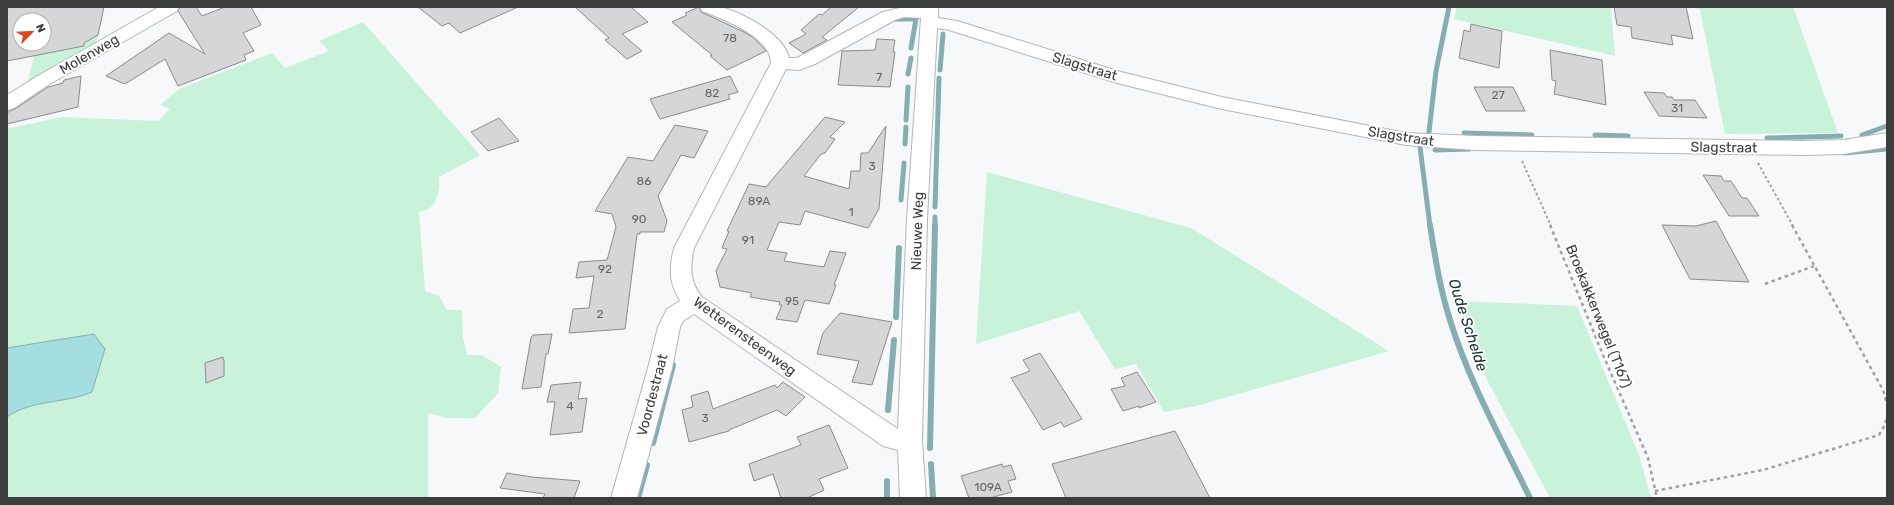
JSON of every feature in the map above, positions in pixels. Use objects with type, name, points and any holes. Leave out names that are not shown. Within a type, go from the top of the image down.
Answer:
[{"type":"street","name":"Molenweg","points":[[7,104],[42,81],[172,7]]},
{"type":"street","points":[[708,7],[736,20],[767,39],[779,54],[780,63]]},
{"type":"street","name":"Slagstraat","points":[[780,63],[799,64],[810,60],[889,16],[904,12],[930,14],[951,25],[1117,77],[1222,103],[1406,139],[1438,142],[1515,144],[1748,147],[1843,147],[1887,140]]},
{"type":"street","name":"Nieuwe Weg","points":[[910,441],[918,210],[930,14]]},
{"type":"street","name":"Wetterensteenweg","points":[[780,63],[684,248],[680,264],[681,278],[687,294],[694,303],[748,342],[892,439],[910,441]]},
{"type":"street","name":"Voordestraat","points":[[624,498],[660,368],[669,327],[675,315],[694,303]]},
{"type":"street","points":[[910,441],[913,498]]},
{"type":"path","name":"Broekakkerwegel (T167)","points":[[1515,144],[1567,262],[1603,355],[1648,458],[1657,498]]},
{"type":"path","points":[[1748,147],[1883,390],[1887,404]]},
{"type":"path","points":[[1765,284],[1814,266]]},
{"type":"path","points":[[1655,490],[1763,470],[1879,436],[1885,425],[1887,416]]},
{"type":"green space","points":[[1457,7],[1611,7],[1615,56],[1454,19]]},
{"type":"green space","points":[[1690,7],[1793,7],[1838,133],[1725,134],[1700,9]]},
{"type":"green space","points":[[363,22],[480,155],[439,177],[439,190],[434,204],[427,210],[419,212],[425,291],[439,296],[447,310],[462,310],[463,338],[467,355],[482,355],[501,367],[498,393],[475,418],[446,418],[428,413],[428,498],[7,498],[7,129],[61,117],[158,121],[170,109],[160,105],[179,89],[272,53],[285,68],[329,51],[319,41]]},
{"type":"green space","points":[[98,35],[95,46],[43,76],[28,81],[34,56],[79,47]]},
{"type":"green space","points":[[987,172],[1191,228],[1389,351],[1196,406],[1164,412],[1136,364],[1115,369],[1079,311],[976,344]]},
{"type":"green space","points":[[1459,301],[1577,306],[1639,455],[1651,498],[1550,498],[1485,376]]},
{"type":"water","points":[[94,334],[105,349],[92,392],[82,396],[27,407],[7,417],[7,348]]},
{"type":"building","points":[[7,7],[104,7],[98,35],[84,43],[84,46],[7,61]]},
{"type":"building","points":[[180,7],[196,7],[202,16],[225,7],[251,7],[261,25],[243,33],[254,51],[244,55],[246,60],[178,86],[165,59],[125,84],[106,76],[169,33],[205,54],[178,11]]},
{"type":"building","points":[[418,7],[518,7],[460,33],[449,23],[442,26]]},
{"type":"building","points":[[575,7],[631,7],[648,22],[622,34],[642,51],[627,59],[605,40],[609,38]]},
{"type":"building","points":[[699,7],[701,12],[754,38],[766,51],[727,70],[710,56],[712,55],[672,22],[687,15],[685,13]]},
{"type":"building","points":[[831,7],[859,7],[822,37],[827,40],[803,53],[789,43],[806,34],[801,30],[819,14],[822,15]]},
{"type":"building","points":[[1614,7],[1686,7],[1693,39],[1671,35],[1673,45],[1632,38],[1631,27],[1617,25]]},
{"type":"building","points":[[1471,24],[1502,31],[1499,68],[1459,58],[1464,30],[1470,32]]},
{"type":"building","points":[[877,39],[895,40],[893,52],[895,52],[890,87],[838,85],[842,51],[875,50]]},
{"type":"building","points":[[1550,50],[1602,60],[1606,105],[1554,94],[1556,81],[1552,80]]},
{"type":"building","points":[[81,76],[78,107],[7,124],[7,113],[10,111],[48,87],[63,83],[64,80]]},
{"type":"building","points":[[730,76],[738,92],[728,95],[730,99],[660,119],[650,99]]},
{"type":"building","points":[[1474,87],[1513,87],[1525,111],[1486,111]]},
{"type":"building","points":[[1644,92],[1664,93],[1667,97],[1672,97],[1674,100],[1695,100],[1707,118],[1659,116]]},
{"type":"building","points":[[825,117],[845,122],[830,137],[835,139],[825,153],[821,154],[804,176],[849,189],[851,171],[860,171],[861,153],[868,153],[886,126],[879,209],[868,228],[805,211],[800,225],[779,222],[767,250],[787,253],[784,261],[824,267],[830,251],[846,253],[834,285],[836,285],[829,304],[805,300],[797,322],[776,319],[782,305],[779,305],[780,302],[750,297],[752,293],[720,287],[716,271],[727,249],[722,248],[729,231],[727,231],[749,184],[766,187]]},
{"type":"building","points":[[499,118],[519,141],[488,151],[471,132]]},
{"type":"building","points":[[675,125],[708,131],[694,158],[681,155],[658,196],[667,221],[664,232],[640,232],[640,234],[637,234],[625,329],[569,333],[573,309],[589,308],[594,276],[576,278],[579,262],[607,260],[616,227],[612,214],[595,211],[628,157],[653,161]]},
{"type":"building","points":[[1703,175],[1721,176],[1724,181],[1731,181],[1742,198],[1747,198],[1759,216],[1729,216]]},
{"type":"building","points":[[1716,221],[1749,282],[1690,279],[1662,225],[1696,226]]},
{"type":"building","points":[[840,313],[892,322],[872,385],[852,382],[859,361],[817,354],[823,333]]},
{"type":"building","points":[[552,334],[548,354],[546,354],[541,387],[522,389],[531,338],[533,335]]},
{"type":"building","points":[[1040,353],[1082,419],[1064,427],[1061,422],[1043,430],[1011,378],[1030,371],[1023,360]]},
{"type":"building","points":[[223,357],[224,376],[206,383],[205,363]]},
{"type":"building","points":[[1137,372],[1156,402],[1139,408],[1139,406],[1123,411],[1111,389],[1125,386],[1121,378]]},
{"type":"building","points":[[581,382],[578,399],[587,398],[582,432],[550,435],[555,402],[547,402],[551,385]]},
{"type":"building","points":[[783,382],[805,397],[786,416],[777,410],[729,431],[689,442],[682,410],[693,407],[691,396],[708,391],[713,409],[775,385],[777,388]]},
{"type":"building","points":[[829,425],[848,468],[819,479],[824,490],[807,498],[781,498],[773,474],[754,481],[749,464],[801,445],[797,437]]},
{"type":"building","points":[[1175,431],[1210,498],[1066,498],[1052,464]]},
{"type":"building","points":[[1002,464],[1003,467],[1011,465],[1016,479],[1008,481],[1012,492],[990,498],[969,498],[961,476]]},
{"type":"building","points":[[507,473],[532,477],[580,481],[574,498],[543,498],[545,494],[500,488]]},
{"type":"waterway","name":"Oude Schelde","points":[[1429,132],[1436,71],[1449,7]]},
{"type":"waterway","points":[[894,19],[916,19],[911,48]]},
{"type":"waterway","points":[[940,70],[943,34]]},
{"type":"waterway","points":[[908,74],[911,58]]},
{"type":"waterway","points":[[935,207],[939,78]]},
{"type":"waterway","points":[[906,120],[908,87]]},
{"type":"waterway","points":[[1862,135],[1887,126]]},
{"type":"waterway","points":[[905,144],[906,127]]},
{"type":"waterway","points":[[1464,133],[1532,135]]},
{"type":"waterway","points":[[1595,135],[1628,136]]},
{"type":"waterway","points":[[1767,138],[1841,136]]},
{"type":"waterway","name":"Oude Schelde","points":[[1420,147],[1430,226]]},
{"type":"waterway","points":[[1435,150],[1470,149]]},
{"type":"waterway","points":[[1844,153],[1887,149]]},
{"type":"waterway","points":[[901,200],[904,163]]},
{"type":"waterway","points":[[935,217],[935,225]]},
{"type":"waterway","points":[[930,448],[935,225]]},
{"type":"waterway","name":"Oude Schelde","points":[[1430,225],[1443,297],[1458,343],[1476,388],[1530,498]]},
{"type":"waterway","points":[[896,317],[899,248]]},
{"type":"waterway","points":[[888,410],[894,340]]},
{"type":"waterway","points":[[653,443],[673,365]]},
{"type":"waterway","points":[[931,464],[933,498]]},
{"type":"waterway","points":[[638,498],[647,465]]},
{"type":"waterway","points":[[887,481],[887,498]]}]
